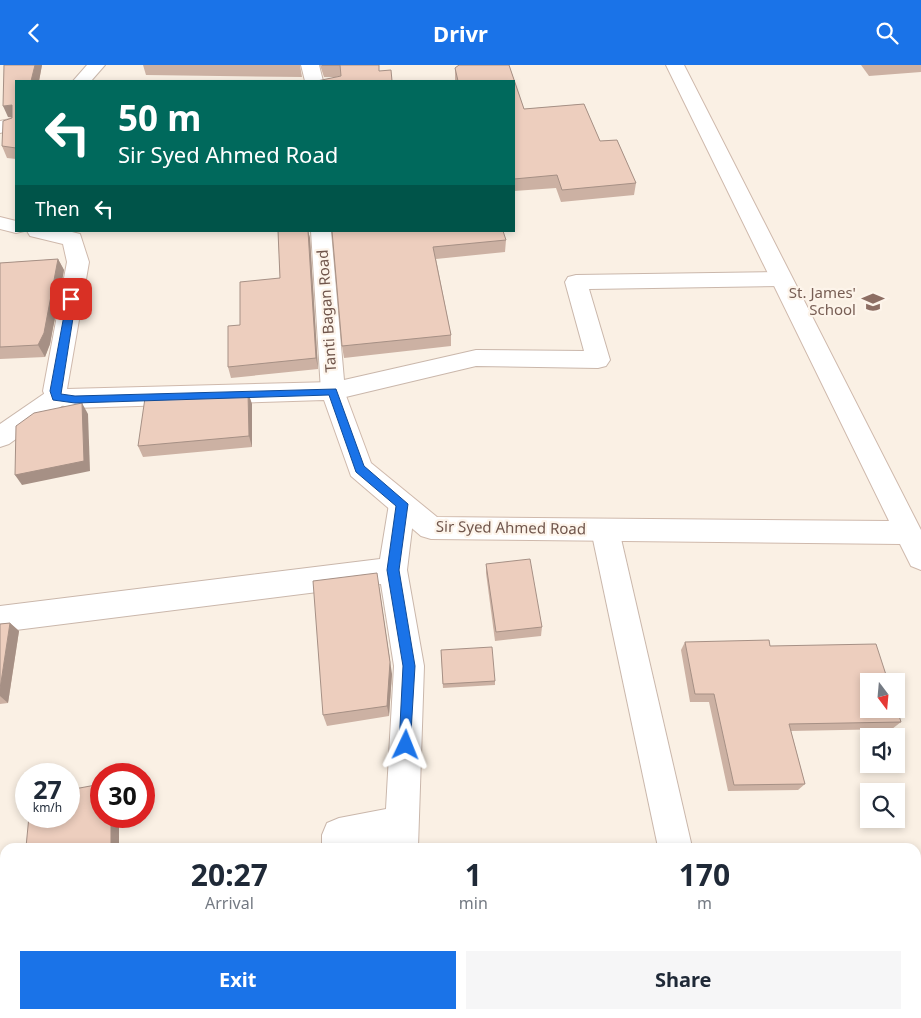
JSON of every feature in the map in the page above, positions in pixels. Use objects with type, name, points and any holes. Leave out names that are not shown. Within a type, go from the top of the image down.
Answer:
[{"type":"street","points":[[83,80],[96,65]]},
{"type":"street","points":[[310,65],[314,80]]},
{"type":"street","points":[[674,65],[921,558]]},
{"type":"street","points":[[0,127],[15,124]]},
{"type":"street","points":[[0,223],[15,227]]},
{"type":"street","points":[[42,232],[73,239],[78,263],[55,391],[57,397]]},
{"type":"street","name":"Tanti Bagan Road","points":[[321,232],[333,391]]},
{"type":"street","points":[[0,437],[57,397],[75,399],[333,391],[476,358],[598,359],[576,282],[781,279]]},
{"type":"street","name":"Sir Syed Ahmed Road","points":[[333,391],[360,469],[431,528],[908,533]]},
{"type":"street","points":[[339,843],[339,835],[402,835],[409,666],[393,570],[402,504]]},
{"type":"street","points":[[605,530],[674,843]]},
{"type":"street","points":[[0,619],[393,570]]},
{"type":"building","points":[[4,65],[35,65],[31,80],[15,80],[15,148],[2,146],[3,121],[12,118],[12,105],[3,106]]},
{"type":"building","points":[[340,65],[379,65],[379,71],[391,70],[392,80],[322,80],[341,76]]},
{"type":"building","points":[[459,65],[509,65],[514,80],[458,80],[455,68]]},
{"type":"building","points":[[515,83],[524,109],[584,104],[600,141],[617,140],[636,183],[562,190],[557,175],[515,179]]},
{"type":"building","points":[[278,232],[308,232],[316,358],[228,367],[228,326],[240,325],[240,282],[280,278]]},
{"type":"building","points":[[332,232],[503,232],[506,240],[433,247],[451,335],[342,346]]},
{"type":"building","points":[[58,259],[44,333],[38,345],[0,347],[0,263]]},
{"type":"building","points":[[248,393],[249,436],[138,446],[145,398]]},
{"type":"building","points":[[82,403],[84,461],[15,475],[16,426],[34,413]]},
{"type":"building","points":[[530,559],[542,627],[496,632],[486,564]]},
{"type":"building","points":[[377,573],[390,662],[387,706],[323,715],[313,581]]},
{"type":"building","points":[[10,623],[0,689],[0,624]]},
{"type":"building","points":[[769,640],[770,646],[876,644],[885,673],[860,673],[860,718],[900,718],[901,722],[789,724],[805,784],[734,785],[714,694],[695,694],[685,642]]},
{"type":"building","points":[[492,647],[495,681],[443,684],[441,650]]},
{"type":"building","points":[[90,786],[90,828],[111,828],[111,843],[26,843],[28,828],[80,828],[80,788]]},
{"type":"place","name":"St. James' School","points":[[873,302]]},
{"type":"route","points":[[71,299],[55,391],[57,397],[75,399],[333,391],[360,469],[402,504],[393,570],[409,666],[406,745]]}]
